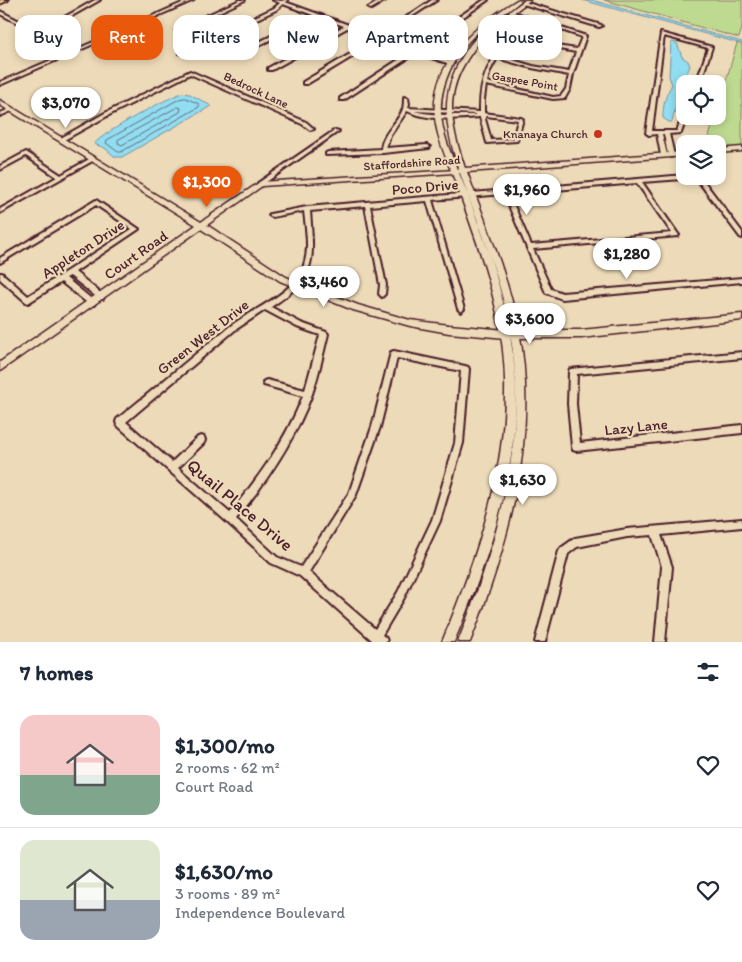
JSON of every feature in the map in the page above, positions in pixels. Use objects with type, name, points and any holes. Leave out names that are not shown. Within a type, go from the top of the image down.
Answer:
[{"type":"main road","points":[[0,2],[4,0]]},
{"type":"main road","points":[[459,171],[449,114],[454,78],[460,64],[480,36],[524,1]]},
{"type":"main road","points":[[464,642],[479,608],[498,551],[510,503],[514,429],[520,378],[511,334],[498,294],[489,256],[459,171],[446,149],[438,113],[445,78],[464,43],[505,9],[524,1]]},
{"type":"main road","points":[[452,63],[460,64]]},
{"type":"main road","points":[[0,102],[201,225],[261,266],[296,284],[356,308],[410,323],[449,329],[511,334],[581,334],[742,317]]},
{"type":"main road","points":[[726,150],[742,149]]},
{"type":"main road","name":"Staffordshire Road","points":[[260,184],[676,154]]},
{"type":"main road","name":"Court Road","points":[[0,367],[260,184]]},
{"type":"main road","points":[[448,642],[466,600],[485,546],[498,500],[514,429]]},
{"type":"main road","points":[[485,546],[498,551]]},
{"type":"street","points":[[71,15],[98,0]]},
{"type":"street","points":[[81,49],[192,0]]},
{"type":"street","points":[[210,15],[243,0]]},
{"type":"street","points":[[275,0],[285,2],[316,15]]},
{"type":"street","points":[[370,8],[384,0]]},
{"type":"street","points":[[412,15],[435,0]]},
{"type":"street","points":[[464,15],[486,0]]},
{"type":"street","points":[[524,1],[600,26]]},
{"type":"street","points":[[259,16],[285,2]]},
{"type":"street","points":[[0,12],[15,19]]},
{"type":"street","points":[[512,12],[520,15]]},
{"type":"street","points":[[338,23],[347,26]]},
{"type":"street","points":[[270,69],[347,26]]},
{"type":"street","points":[[509,60],[532,67],[571,74],[584,36],[562,28]]},
{"type":"street","points":[[682,125],[679,132],[667,134],[649,133],[662,34],[710,47],[701,75]]},
{"type":"street","points":[[562,48],[579,51]]},
{"type":"street","points":[[305,83],[348,57]]},
{"type":"street","points":[[0,84],[55,60]]},
{"type":"street","points":[[342,99],[404,60]]},
{"type":"street","points":[[434,60],[452,63]]},
{"type":"street","points":[[406,110],[484,115],[521,119],[515,140],[489,142],[484,115],[481,98],[487,72],[494,60]]},
{"type":"street","name":"Bedrock Lane","points":[[62,139],[102,116],[190,72],[304,123],[312,129]]},
{"type":"street","name":"Gaspee Point","points":[[484,83],[553,98],[563,97],[568,89],[571,74]]},
{"type":"street","points":[[383,151],[387,133],[406,110],[408,104],[406,98]]},
{"type":"street","points":[[0,115],[12,110]]},
{"type":"street","name":"Court Road","points":[[260,184],[337,131]]},
{"type":"street","points":[[659,134],[667,155]]},
{"type":"street","points":[[667,134],[667,155]]},
{"type":"street","points":[[328,154],[427,147]]},
{"type":"street","points":[[0,168],[26,154],[61,176]]},
{"type":"street","points":[[0,210],[93,158]]},
{"type":"street","name":"Poco Drive","points":[[272,215],[307,209],[697,176],[742,236]]},
{"type":"street","points":[[529,247],[676,235],[639,182]]},
{"type":"street","points":[[506,193],[548,291],[562,296],[742,280]]},
{"type":"street","points":[[429,199],[461,309]]},
{"type":"street","name":"Appleton Drive","points":[[0,260],[96,202],[136,229],[28,300],[0,275]]},
{"type":"street","points":[[367,204],[383,285],[382,294]]},
{"type":"street","name":"Green West Drive","points":[[138,408],[249,315],[265,307],[296,284],[309,262],[307,209]]},
{"type":"street","points":[[70,272],[101,296]]},
{"type":"street","points":[[61,278],[92,303]]},
{"type":"street","points":[[230,519],[252,494],[271,466],[308,394],[324,334],[299,325],[265,307]]},
{"type":"street","points":[[302,573],[352,495],[376,427],[394,354],[465,369],[458,443],[436,521],[379,639]]},
{"type":"street","name":"Lazy Lane","points":[[742,355],[573,371],[572,404],[576,447],[742,429]]},
{"type":"street","points":[[267,383],[308,394]]},
{"type":"street","name":"Quail Place Drive","points":[[138,408],[120,422],[274,560],[302,573],[379,639]]},
{"type":"street","points":[[172,468],[201,440]]},
{"type":"street","points":[[540,642],[564,551],[575,543],[655,530],[742,524]]},
{"type":"street","points":[[655,530],[667,567],[660,642]]},
{"type":"green space","points":[[604,0],[742,0],[742,28],[739,38]]},
{"type":"green space","points":[[737,43],[742,44],[742,147],[726,148],[726,135],[710,135],[712,125],[726,125],[726,81]]},
{"type":"water","points":[[582,0],[591,0],[742,42],[742,44]]},
{"type":"water","points":[[671,42],[677,43],[682,57],[688,61],[690,66],[686,75],[676,75],[676,105],[672,122],[663,118],[666,97],[672,85],[669,76]]},
{"type":"water","points":[[182,93],[190,94],[211,106],[122,157],[115,157],[105,148],[94,144],[135,116]]},
{"type":"place","name":"Knanaya Church","points":[[598,134]]}]
